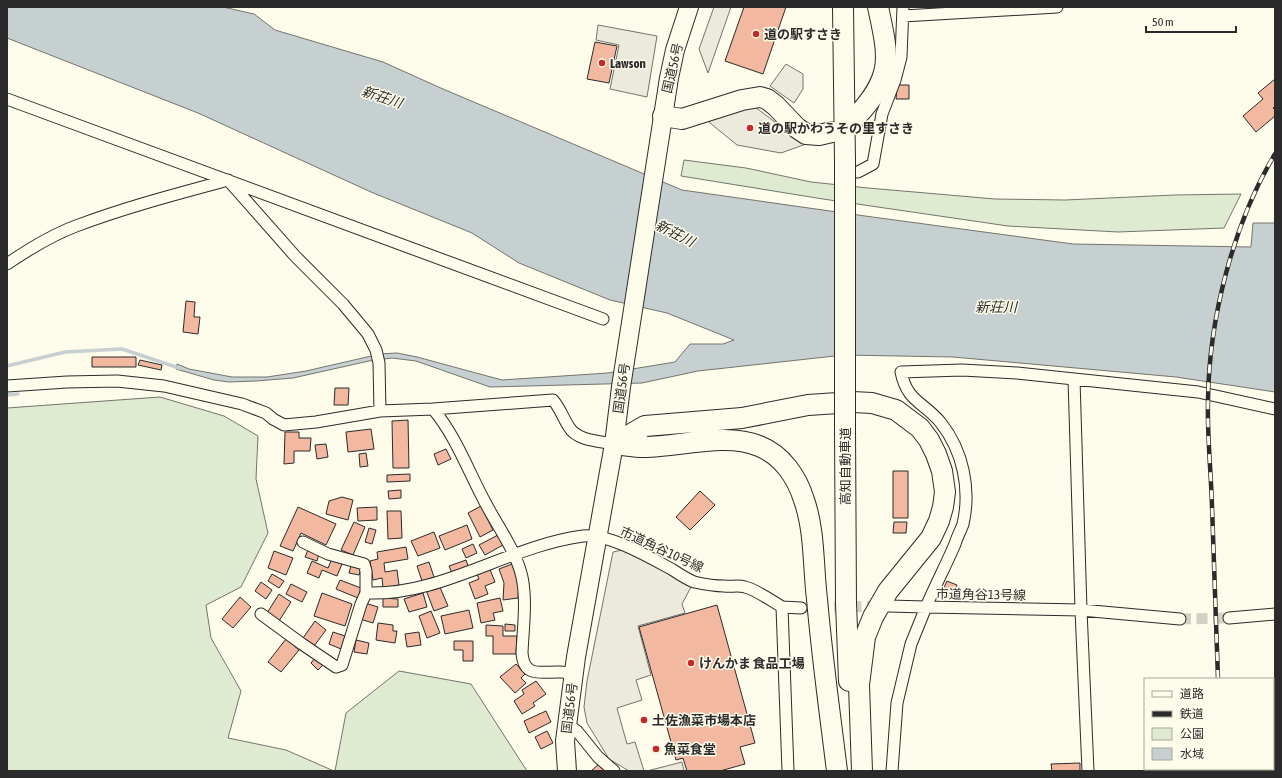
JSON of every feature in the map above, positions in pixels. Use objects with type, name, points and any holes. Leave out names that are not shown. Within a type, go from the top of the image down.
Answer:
[{"type":"highway","name":"国道56号","points":[[567,771],[565,741],[573,674],[614,444],[621,387],[669,78],[675,50],[689,7]]},
{"type":"highway","name":"高知自動車道","points":[[843,7],[851,166],[845,428],[846,602],[852,771]]},
{"type":"highway","points":[[856,117],[870,102],[884,77],[886,45],[878,7]]},
{"type":"highway","points":[[663,117],[682,119],[742,100],[760,97],[768,99],[797,128],[806,134],[818,135],[832,132]]},
{"type":"highway","points":[[614,444],[645,426],[742,418],[808,405],[853,402],[872,402],[896,410],[920,428],[929,440],[942,471],[945,492],[943,507],[939,521],[931,538],[888,591],[873,617],[865,637],[859,685],[862,771]]},
{"type":"highway","points":[[614,444],[644,447],[730,440],[744,442],[770,451],[791,472],[802,493],[809,516],[824,670],[837,771]]},
{"type":"street","points":[[851,166],[873,164],[882,114],[895,80],[901,57],[903,11],[1057,7]]},
{"type":"street","points":[[7,99],[603,319]]},
{"type":"street","points":[[7,264],[32,247],[75,226],[228,180]]},
{"type":"street","points":[[228,180],[296,256],[343,304],[368,334],[376,350],[379,363],[380,411]]},
{"type":"street","name":"市道角谷13号線","points":[[1074,379],[1017,373],[962,370],[901,372],[903,383],[910,396],[936,417],[950,434],[960,455],[965,476],[966,500],[963,524],[926,607],[1081,610],[1180,619]]},
{"type":"street","points":[[1088,771],[1081,610],[1074,379],[1198,392],[1275,409]]},
{"type":"street","points":[[7,386],[117,380],[164,386],[242,404],[266,413],[284,425],[316,422],[380,411],[433,409],[553,400],[560,409],[569,427],[576,435],[614,444]]},
{"type":"street","points":[[433,409],[443,421],[485,503],[514,555],[522,576],[525,594],[522,660],[530,670],[535,672],[562,672],[573,674]]},
{"type":"street","points":[[366,593],[384,594],[414,589],[456,577],[556,541],[585,536],[597,536]]},
{"type":"street","name":"市道角谷10号線","points":[[597,536],[608,539],[645,555],[693,581],[724,586],[745,587],[782,607]]},
{"type":"street","points":[[262,614],[336,667],[342,665],[356,618],[366,593],[366,571],[364,564],[328,554],[303,542]]},
{"type":"street","points":[[888,606],[926,607],[911,644],[897,703],[892,771]]},
{"type":"street","points":[[788,771],[782,607],[801,608]]},
{"type":"street","points":[[1229,618],[1275,614]]},
{"type":"street","points":[[567,724],[577,731],[598,757],[614,771]]},
{"type":"green space","points":[[684,160],[746,168],[811,182],[995,199],[1065,200],[1175,195],[1241,194],[1224,228],[1118,232],[1008,226],[823,199],[681,176]]},
{"type":"green space","points":[[160,397],[224,416],[258,436],[256,479],[268,533],[241,587],[206,605],[211,638],[241,691],[228,738],[286,750],[334,771],[7,771],[7,408]]},
{"type":"green space","points":[[399,671],[471,684],[527,771],[335,771],[346,713]]},
{"type":"shaded area","points":[[714,7],[731,7],[708,73],[699,49]]},
{"type":"shaded area","points":[[598,25],[657,36],[647,97],[610,89],[619,45],[596,40]]},
{"type":"shaded area","points":[[786,64],[803,74],[803,89],[794,103],[770,86]]},
{"type":"shaded area","name":"道の駅かわうその里すさき","points":[[751,104],[806,144],[781,153],[737,145],[710,123],[704,114]]},
{"type":"shaded area","points":[[622,550],[654,565],[691,587],[682,604],[685,613],[638,626],[651,675],[636,680],[642,700],[617,708],[627,744],[635,742],[644,771],[629,771],[609,759],[587,723],[584,707],[587,681],[613,552]]},
{"type":"shaded area","points":[[682,762],[684,771],[647,771]]},
{"type":"water","name":"新荘川","points":[[7,7],[223,7],[254,14],[275,30],[383,62],[443,89],[682,190],[1073,244],[1251,247],[1253,223],[1275,223],[1275,392],[1176,377],[953,357],[844,355],[698,371],[642,383],[490,387],[416,361],[392,358],[369,361],[293,378],[256,381],[229,382],[214,380],[176,369],[177,364],[189,369],[232,377],[267,377],[306,371],[380,354],[397,353],[502,380],[608,373],[675,362],[690,344],[723,344],[734,340],[667,313],[610,300],[519,263],[472,233],[371,192],[198,113],[7,38]]},
{"type":"building","name":"道の駅すさき","points":[[744,7],[786,7],[763,74],[725,61]]},
{"type":"building","name":"Lawson","points":[[595,42],[617,46],[609,83],[587,79]]},
{"type":"building","points":[[1275,79],[1275,106],[1273,108],[1275,110],[1275,116],[1256,132],[1243,116],[1263,99],[1258,93]]},
{"type":"building","points":[[900,85],[909,85],[909,99],[896,99],[897,88]]},
{"type":"building","points":[[186,301],[195,302],[194,317],[200,317],[198,334],[183,332]]},
{"type":"building","points":[[92,357],[136,357],[136,367],[92,367]]},
{"type":"building","points":[[140,360],[162,365],[161,370],[138,365]]},
{"type":"building","points":[[335,388],[349,388],[348,405],[334,405]]},
{"type":"building","points":[[408,420],[409,468],[393,468],[392,421]]},
{"type":"building","points":[[371,429],[374,449],[348,452],[346,432]]},
{"type":"building","points":[[285,432],[299,432],[299,438],[311,438],[310,451],[294,451],[294,463],[284,464]]},
{"type":"building","points":[[326,444],[328,457],[317,459],[315,445]]},
{"type":"building","points":[[446,449],[451,459],[438,465],[434,454]]},
{"type":"building","points":[[366,453],[368,466],[360,467],[359,454]]},
{"type":"building","points":[[893,471],[908,471],[908,518],[893,518]]},
{"type":"building","points":[[410,474],[410,481],[387,482],[387,475]]},
{"type":"building","points":[[401,490],[401,498],[389,499],[388,491]]},
{"type":"building","points":[[700,491],[715,505],[690,530],[676,517]]},
{"type":"building","points":[[342,497],[353,500],[348,520],[326,514],[329,501]]},
{"type":"building","points":[[481,506],[493,530],[480,537],[468,513]]},
{"type":"building","points":[[298,507],[336,524],[326,545],[301,533],[293,551],[280,546]]},
{"type":"building","points":[[377,507],[377,520],[358,521],[357,508]]},
{"type":"building","points":[[387,511],[401,511],[402,538],[388,539]]},
{"type":"building","points":[[354,522],[365,527],[353,555],[341,550]]},
{"type":"building","points":[[894,522],[907,522],[906,533],[893,533]]},
{"type":"building","points":[[467,525],[472,539],[445,550],[439,536]]},
{"type":"building","points":[[369,528],[376,530],[372,544],[365,542]]},
{"type":"building","points":[[434,532],[440,548],[418,556],[411,541]]},
{"type":"building","points":[[498,535],[503,545],[485,555],[479,545]]},
{"type":"building","points":[[473,544],[477,553],[466,558],[462,549]]},
{"type":"building","points":[[406,547],[408,559],[384,563],[385,572],[397,570],[399,585],[383,588],[382,578],[373,580],[370,561],[378,559],[377,552]]},
{"type":"building","points":[[308,550],[319,554],[317,561],[305,557]]},
{"type":"building","points":[[274,551],[293,558],[286,575],[268,568]]},
{"type":"building","points":[[332,559],[342,564],[337,576],[322,570],[319,578],[307,573],[312,561],[328,568]]},
{"type":"building","points":[[466,560],[468,566],[452,573],[449,566]]},
{"type":"building","points":[[429,562],[434,577],[422,581],[417,566]]},
{"type":"building","points":[[512,564],[519,581],[518,598],[503,600],[504,583],[499,569]]},
{"type":"building","points":[[351,566],[361,569],[359,575],[349,573]]},
{"type":"building","points":[[489,567],[495,582],[485,586],[488,594],[475,599],[469,583],[479,579],[476,572]]},
{"type":"building","points":[[272,574],[284,581],[279,588],[268,581]]},
{"type":"building","points":[[340,580],[361,588],[358,598],[336,589]]},
{"type":"building","points":[[947,581],[957,585],[951,599],[941,594]]},
{"type":"building","points":[[261,582],[272,590],[266,599],[255,591]]},
{"type":"building","points":[[291,584],[307,592],[302,602],[286,594]]},
{"type":"building","points":[[439,585],[448,606],[434,611],[426,590]]},
{"type":"building","points":[[322,593],[352,604],[345,626],[314,616]]},
{"type":"building","points":[[423,593],[427,607],[409,612],[404,599]]},
{"type":"building","points":[[279,594],[291,602],[279,621],[267,613]]},
{"type":"building","points":[[240,597],[251,607],[233,628],[222,619]]},
{"type":"building","points":[[383,598],[398,599],[398,607],[383,607]]},
{"type":"building","points":[[500,598],[503,611],[493,613],[495,620],[481,623],[477,603]]},
{"type":"building","points":[[365,603],[378,607],[373,623],[360,619]]},
{"type":"building","name":"けんかま 食品工場","points":[[717,605],[755,743],[740,747],[745,764],[720,771],[687,771],[683,758],[676,760],[639,627]]},
{"type":"building","points":[[469,610],[473,628],[445,634],[441,616]]},
{"type":"building","points":[[431,611],[440,633],[427,638],[419,616]]},
{"type":"building","points":[[315,621],[326,630],[314,646],[303,638]]},
{"type":"building","points":[[378,623],[393,625],[393,631],[397,631],[395,643],[376,640]]},
{"type":"building","points":[[505,624],[515,625],[515,631],[505,631]]},
{"type":"building","points":[[486,625],[503,626],[503,636],[517,636],[516,654],[493,654],[493,636],[486,636]]},
{"type":"building","points":[[333,632],[345,636],[341,649],[329,644]]},
{"type":"building","points":[[419,632],[421,645],[407,647],[405,634]]},
{"type":"building","points":[[286,639],[299,650],[281,672],[268,662]]},
{"type":"building","points":[[356,640],[369,643],[367,654],[354,652]]},
{"type":"building","points":[[454,641],[473,641],[473,661],[463,661],[463,650],[454,650]]},
{"type":"building","points":[[315,658],[323,665],[318,670],[311,663]]},
{"type":"building","points":[[516,664],[525,674],[521,678],[526,683],[515,693],[500,677]]},
{"type":"building","points":[[536,681],[546,694],[533,703],[535,706],[522,714],[514,701],[524,694],[522,690]]},
{"type":"building","points":[[546,711],[551,722],[529,733],[524,721]]},
{"type":"building","points":[[547,731],[553,743],[541,749],[535,737]]},
{"type":"building","points":[[1080,763],[1080,771],[1052,771],[1051,764]]},
{"type":"building","points":[[599,764],[606,771],[591,771]]},
{"type":"waterway","points":[[7,366],[65,352],[122,349],[179,368]]},
{"type":"waterway","points":[[7,395],[18,394]]},
{"type":"tunnel","points":[[801,608],[883,606]]},
{"type":"tunnel","points":[[1180,619],[1229,618]]},
{"type":"railway","points":[[1218,678],[1212,493],[1208,426],[1209,369],[1213,337],[1226,273],[1247,211],[1260,181],[1275,154]]},
{"type":"place","name":"道の駅すさき","points":[[756,34]]},
{"type":"place","name":"Lawson","points":[[602,63]]},
{"type":"place","name":"道の駅かわうその里すさき","points":[[750,128]]},
{"type":"place","name":"けんかま 食品工場","points":[[691,663]]},
{"type":"place","name":"土佐漁菜市場本店","points":[[644,720]]},
{"type":"place","name":"魚菜食堂","points":[[656,749]]}]
